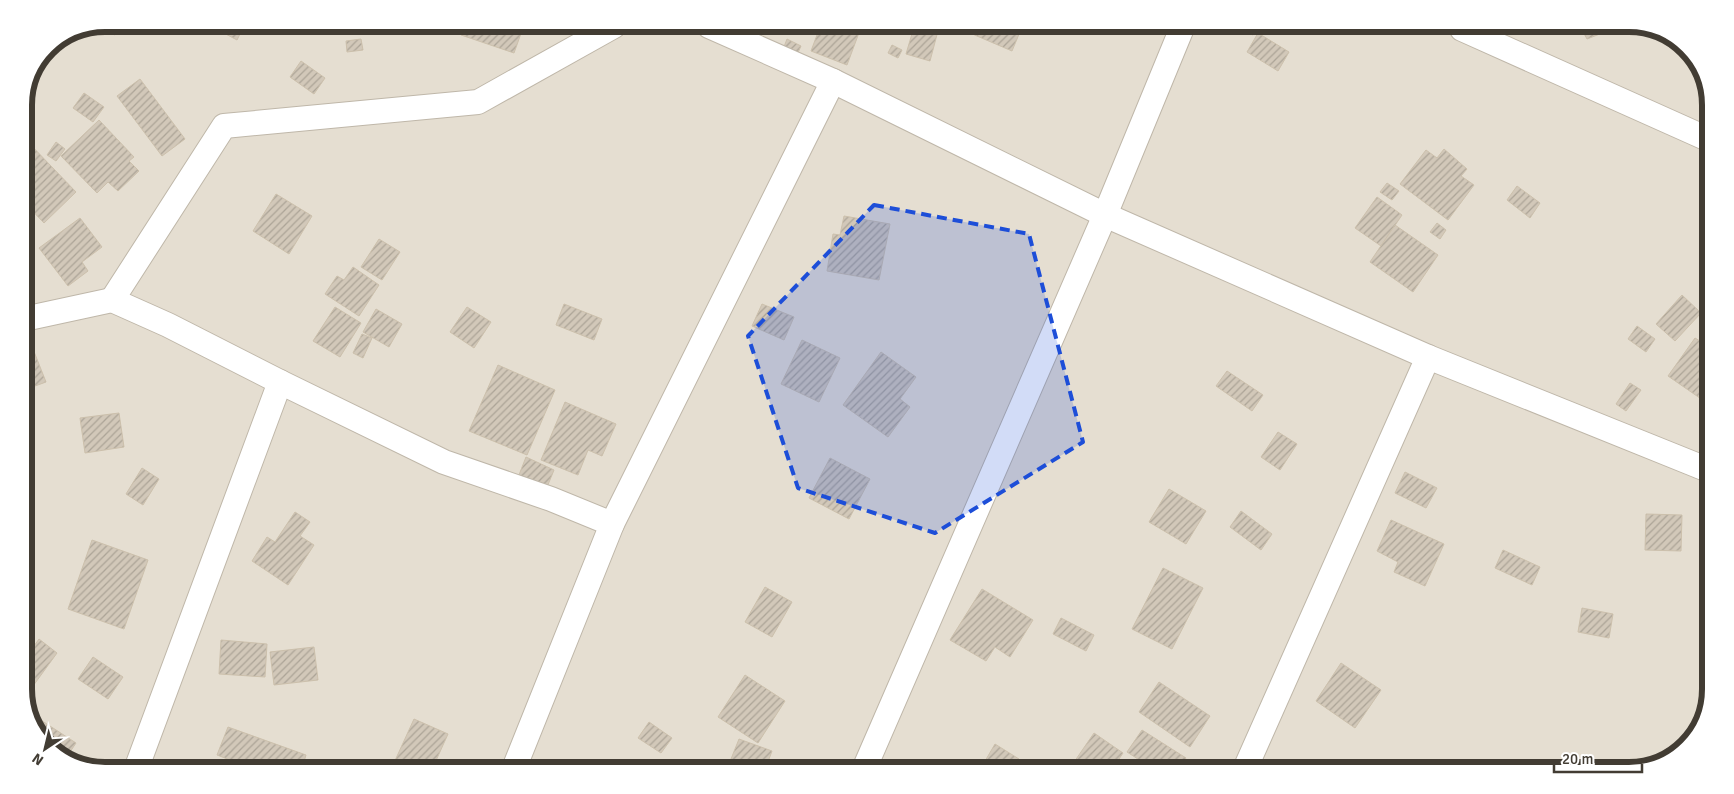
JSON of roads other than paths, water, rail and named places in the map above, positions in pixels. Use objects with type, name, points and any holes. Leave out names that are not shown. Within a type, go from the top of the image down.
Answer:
[{"type":"street","points":[[112,300],[224,126],[478,102],[603,32]]},
{"type":"street","points":[[723,32],[833,81],[1105,215],[1428,358],[1702,467]]},
{"type":"street","points":[[867,762],[1105,215],[1180,32]]},
{"type":"street","points":[[1469,32],[1701,136]]},
{"type":"street","points":[[517,762],[612,524],[833,81]]},
{"type":"street","points":[[33,317],[112,300],[168,325],[444,462],[550,499],[612,524]]},
{"type":"street","points":[[1248,762],[1428,358]]},
{"type":"street","points":[[139,762],[280,382]]}]
